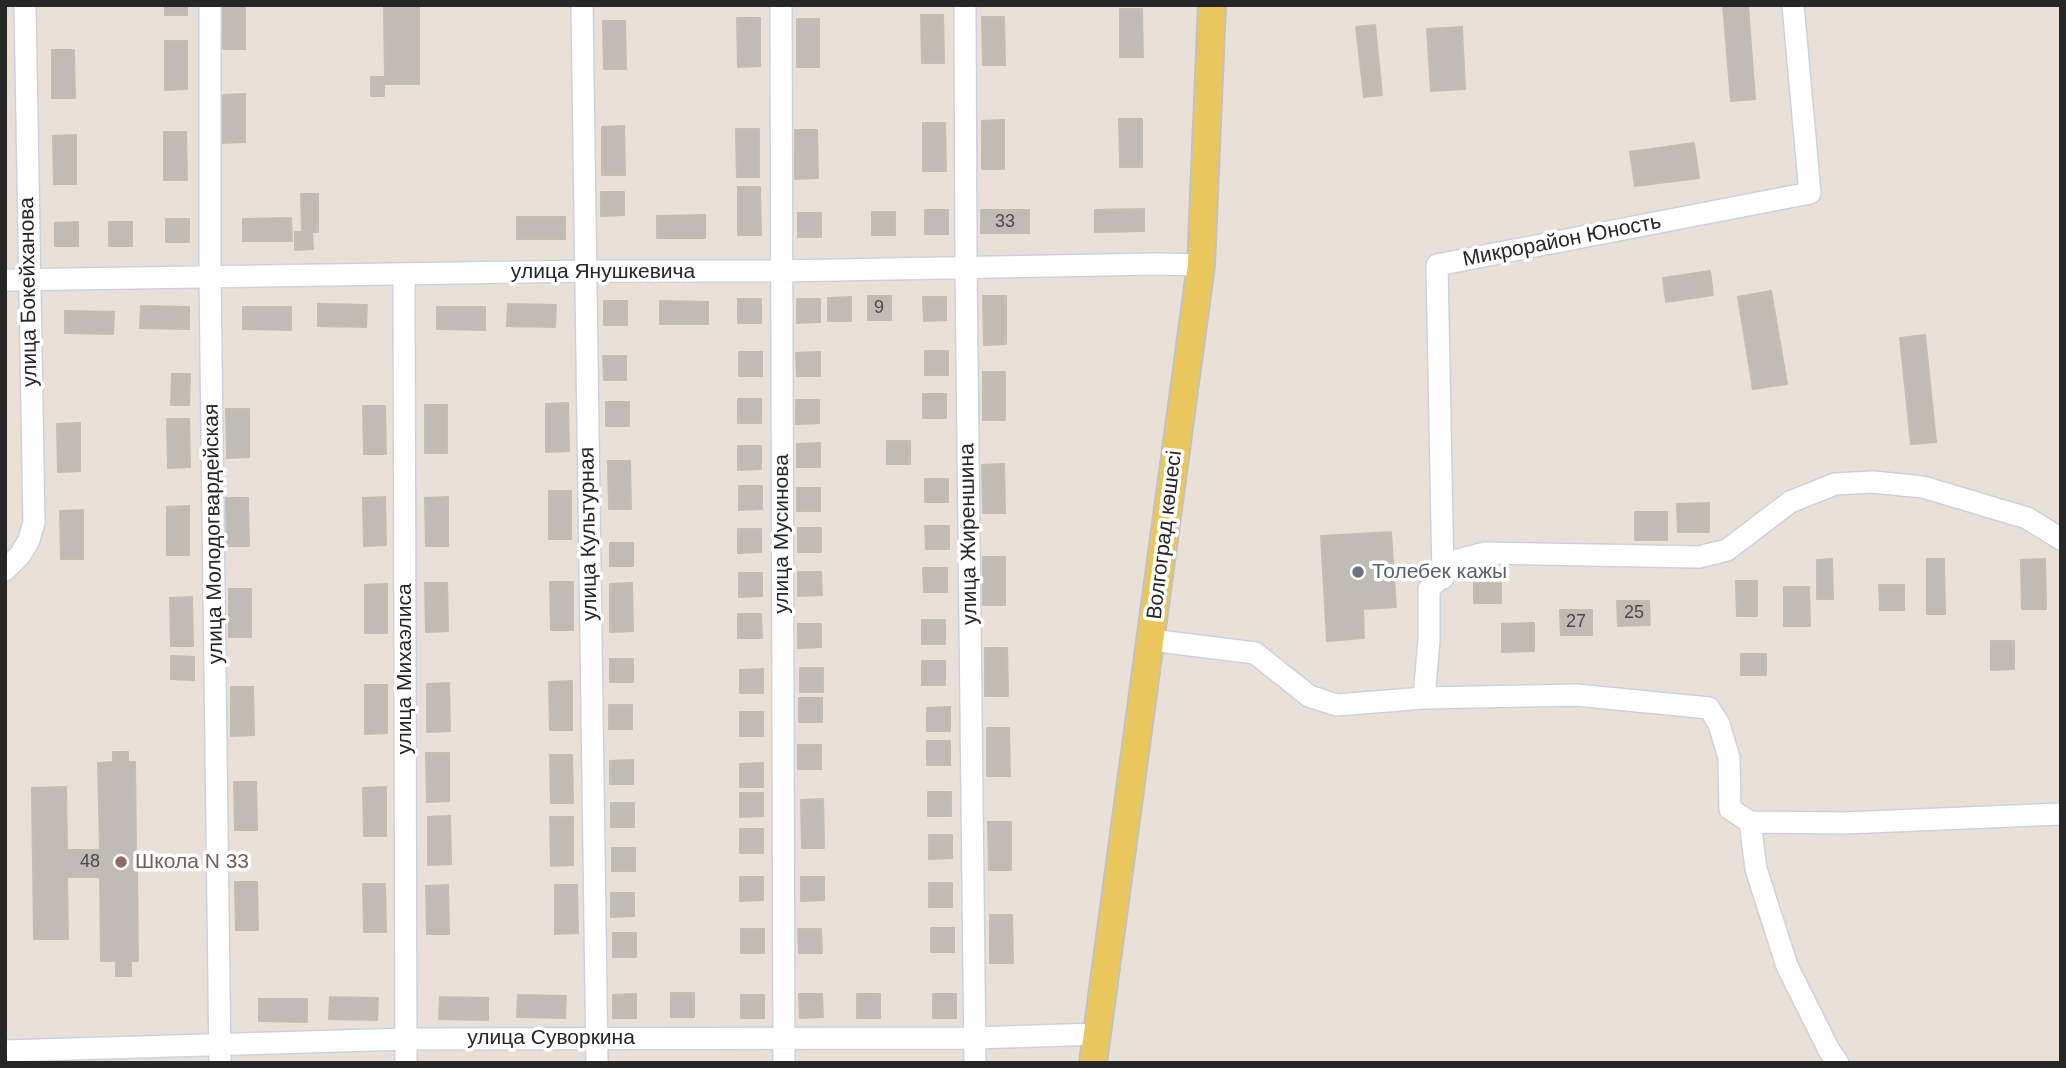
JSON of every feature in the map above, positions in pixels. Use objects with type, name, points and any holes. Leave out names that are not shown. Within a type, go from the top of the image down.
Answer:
[{"type":"main road","name":"Волгоград көшесі","points":[[1093,1063],[1200,265],[1212,5]]},
{"type":"street","name":"улица Бокейханова","points":[[5,570],[25,548],[34,522],[25,5]]},
{"type":"street","name":"улица Молодогвардейская","points":[[210,5],[210,277],[220,1053]]},
{"type":"street","name":"улица Культурная","points":[[582,5],[597,1063]]},
{"type":"street","name":"улица Мусинова","points":[[781,5],[784,1063]]},
{"type":"street","name":"улица Жиреншина","points":[[965,5],[975,1063]]},
{"type":"street","name":"Микрорайон Юность","points":[[1443,578],[1437,265],[1810,192],[1793,5]]},
{"type":"street","name":"улица Янушкевича","points":[[5,280],[1200,265]]},
{"type":"street","name":"улица Михаэлиса","points":[[404,275],[406,1063]]},
{"type":"street","points":[[1424,698],[1429,639],[1429,589],[1443,578],[1458,560],[1485,553],[1699,557],[1727,550],[1790,502],[1835,484],[1873,482],[1923,487],[2027,518],[2061,539]]},
{"type":"street","points":[[1151,639],[1255,653],[1309,696],[1337,705],[1424,698],[1576,695],[1709,708],[1719,724],[1729,758],[1730,809],[1750,822],[1845,824],[2061,814]]},
{"type":"street","points":[[1750,822],[1756,869],[1787,966],[1838,1063]]},
{"type":"street","name":"улица Суворкина","points":[[17,1054],[220,1053],[406,1039],[975,1038],[1097,1034]]},
{"type":"building","points":[[165,5],[187,5],[187,15],[165,15]]},
{"type":"building","points":[[222,5],[245,5],[245,49],[223,49]]},
{"type":"building","points":[[384,5],[419,5],[419,84],[384,84],[384,96],[371,96],[371,77],[385,77]]},
{"type":"building","points":[[1723,5],[1748,5],[1755,99],[1731,101]]},
{"type":"building","points":[[1120,9],[1142,9],[1143,57],[1120,57]]},
{"type":"building","points":[[921,15],[943,15],[944,63],[922,63]]},
{"type":"building","points":[[982,17],[1004,17],[1005,65],[983,65]]},
{"type":"building","points":[[737,18],[760,18],[760,66],[738,67]]},
{"type":"building","points":[[797,19],[819,19],[819,67],[797,67]]},
{"type":"building","points":[[603,21],[625,21],[626,69],[604,69]]},
{"type":"building","points":[[1375,25],[1382,95],[1364,97],[1356,27]]},
{"type":"building","points":[[1462,27],[1465,89],[1431,91],[1427,29]]},
{"type":"building","points":[[165,41],[187,41],[187,89],[165,90]]},
{"type":"building","points":[[52,50],[74,50],[75,98],[52,98]]},
{"type":"building","points":[[245,94],[245,142],[223,143],[223,95]]},
{"type":"building","points":[[1119,119],[1142,119],[1142,167],[1120,167]]},
{"type":"building","points":[[1004,120],[1004,169],[982,169],[982,121]]},
{"type":"building","points":[[923,123],[945,123],[946,171],[923,171]]},
{"type":"building","points":[[624,126],[625,175],[602,175],[602,127]]},
{"type":"building","points":[[736,129],[759,129],[759,177],[737,177]]},
{"type":"building","points":[[795,130],[817,130],[818,178],[795,179]]},
{"type":"building","points":[[164,132],[186,132],[187,180],[164,180]]},
{"type":"building","points":[[76,135],[76,184],[54,184],[53,136]]},
{"type":"building","points":[[1694,143],[1699,178],[1635,186],[1630,152]]},
{"type":"building","points":[[738,187],[760,187],[761,235],[738,235]]},
{"type":"building","points":[[601,192],[624,192],[624,215],[601,216]]},
{"type":"building","points":[[301,194],[318,194],[318,232],[312,232],[313,249],[295,250],[295,232],[302,232]]},
{"type":"building","points":[[1144,209],[1144,231],[1095,232],[1095,210]]},
{"type":"building","points":[[925,210],[948,210],[948,234],[925,234]]},
{"type":"building","points":[[981,210],[1029,210],[1029,233],[981,233]]},
{"type":"building","points":[[872,212],[895,212],[895,235],[872,235]]},
{"type":"building","points":[[798,213],[821,213],[821,237],[798,237]]},
{"type":"building","points":[[705,215],[705,238],[657,238],[657,216]]},
{"type":"building","points":[[517,217],[565,217],[565,239],[517,239]]},
{"type":"building","points":[[291,218],[292,241],[243,241],[243,219]]},
{"type":"building","points":[[166,219],[189,219],[189,242],[166,242]]},
{"type":"building","points":[[78,222],[78,246],[55,246],[55,223]]},
{"type":"building","points":[[109,222],[132,222],[132,246],[109,246]]},
{"type":"building","points":[[1710,271],[1713,295],[1666,302],[1663,278]]},
{"type":"building","points":[[1771,291],[1787,384],[1753,389],[1738,297]]},
{"type":"building","points":[[868,296],[891,296],[891,320],[868,320]]},
{"type":"building","points":[[983,296],[1006,296],[1006,344],[984,345]]},
{"type":"building","points":[[851,297],[851,321],[828,321],[828,298]]},
{"type":"building","points":[[923,297],[946,297],[946,320],[924,321]]},
{"type":"building","points":[[738,299],[761,299],[761,323],[738,323]]},
{"type":"building","points":[[797,299],[820,299],[820,322],[797,323]]},
{"type":"building","points":[[604,301],[627,301],[627,325],[604,325]]},
{"type":"building","points":[[660,301],[708,302],[708,324],[660,324]]},
{"type":"building","points":[[318,304],[367,305],[366,327],[318,326]]},
{"type":"building","points":[[508,304],[556,305],[555,327],[507,326]]},
{"type":"building","points":[[141,306],[189,307],[189,329],[140,328]]},
{"type":"building","points":[[243,307],[291,307],[291,330],[243,329]]},
{"type":"building","points":[[437,307],[485,307],[485,330],[437,329]]},
{"type":"building","points":[[65,311],[114,312],[113,334],[65,333]]},
{"type":"building","points":[[1925,335],[1936,442],[1911,444],[1900,338]]},
{"type":"building","points":[[925,351],[948,351],[948,375],[925,375]]},
{"type":"building","points":[[739,352],[762,352],[762,376],[739,376]]},
{"type":"building","points":[[820,352],[820,376],[797,376],[796,353]]},
{"type":"building","points":[[603,356],[626,356],[626,380],[604,380]]},
{"type":"building","points":[[983,372],[1005,372],[1005,420],[983,420]]},
{"type":"building","points":[[172,374],[190,374],[189,405],[171,405]]},
{"type":"building","points":[[923,394],[946,394],[946,418],[923,418]]},
{"type":"building","points":[[738,399],[761,399],[761,423],[738,423]]},
{"type":"building","points":[[796,400],[819,400],[819,423],[796,424]]},
{"type":"building","points":[[606,402],[629,402],[629,426],[606,426]]},
{"type":"building","points":[[568,403],[569,451],[546,452],[546,404]]},
{"type":"building","points":[[425,405],[447,405],[447,453],[425,453]]},
{"type":"building","points":[[363,406],[385,406],[386,454],[364,454]]},
{"type":"building","points":[[226,409],[249,409],[249,457],[227,458]]},
{"type":"building","points":[[167,419],[189,419],[190,467],[168,468]]},
{"type":"building","points":[[80,423],[80,471],[58,472],[57,424]]},
{"type":"building","points":[[887,441],[910,441],[910,464],[887,464]]},
{"type":"building","points":[[820,443],[820,467],[797,467],[797,444]]},
{"type":"building","points":[[738,446],[761,446],[761,469],[738,470]]},
{"type":"building","points":[[608,461],[630,461],[631,509],[609,509]]},
{"type":"building","points":[[1004,464],[1005,513],[983,513],[982,465]]},
{"type":"building","points":[[925,479],[948,479],[948,502],[925,502]]},
{"type":"building","points":[[739,486],[762,486],[762,509],[739,510]]},
{"type":"building","points":[[797,488],[820,488],[820,511],[797,511]]},
{"type":"building","points":[[549,491],[571,491],[571,539],[549,539]]},
{"type":"building","points":[[385,497],[386,545],[364,546],[363,498]]},
{"type":"building","points":[[448,497],[448,546],[426,546],[425,498]]},
{"type":"building","points":[[226,498],[248,498],[249,546],[227,546]]},
{"type":"building","points":[[1709,503],[1709,532],[1678,532],[1677,504]]},
{"type":"building","points":[[189,506],[189,555],[167,555],[167,507]]},
{"type":"building","points":[[83,510],[83,559],[61,559],[60,511]]},
{"type":"building","points":[[1635,512],[1667,512],[1667,540],[1635,540]]},
{"type":"building","points":[[925,526],[949,526],[949,549],[926,549]]},
{"type":"building","points":[[798,528],[821,528],[821,552],[798,552]]},
{"type":"building","points":[[738,529],[761,529],[761,552],[738,553]]},
{"type":"building","name":"Толебек кажы","points":[[1391,532],[1396,607],[1363,609],[1364,638],[1327,641],[1321,536]]},
{"type":"building","points":[[610,543],[633,543],[633,566],[610,566]]},
{"type":"building","points":[[983,557],[1005,557],[1005,605],[983,605]]},
{"type":"building","points":[[1832,559],[1833,599],[1817,599],[1817,560]]},
{"type":"building","points":[[1927,559],[1944,559],[1945,614],[1927,614]]},
{"type":"building","points":[[2045,559],[2046,609],[2022,609],[2021,560]]},
{"type":"building","points":[[923,568],[947,568],[947,592],[924,592]]},
{"type":"building","points":[[798,572],[821,572],[822,595],[798,596]]},
{"type":"building","points":[[739,573],[762,573],[762,596],[739,597]]},
{"type":"building","points":[[1736,581],[1757,581],[1757,616],[1737,616]]},
{"type":"building","points":[[550,582],[573,582],[573,630],[551,630]]},
{"type":"building","points":[[425,583],[447,583],[448,631],[426,632]]},
{"type":"building","points":[[632,583],[633,631],[610,632],[610,584]]},
{"type":"building","points":[[1474,583],[1501,583],[1501,603],[1474,603]]},
{"type":"building","points":[[387,584],[387,633],[365,633],[365,585]]},
{"type":"building","points":[[1879,585],[1904,585],[1904,610],[1880,610]]},
{"type":"building","points":[[1784,587],[1809,587],[1810,626],[1784,626]]},
{"type":"building","points":[[229,589],[251,589],[251,637],[229,637]]},
{"type":"building","points":[[192,597],[193,646],[171,646],[170,598]]},
{"type":"building","points":[[1617,601],[1649,601],[1650,625],[1618,626]]},
{"type":"building","points":[[1560,610],[1592,610],[1592,635],[1561,635]]},
{"type":"building","points":[[738,614],[761,614],[762,638],[738,638]]},
{"type":"building","points":[[922,620],[945,620],[945,644],[922,644]]},
{"type":"building","points":[[1534,623],[1534,651],[1502,652],[1502,624]]},
{"type":"building","points":[[798,624],[821,624],[821,647],[798,648]]},
{"type":"building","points":[[1991,641],[2014,641],[2014,669],[1991,670]]},
{"type":"building","points":[[985,648],[1007,648],[1008,696],[985,696]]},
{"type":"building","points":[[1741,654],[1766,654],[1766,675],[1741,675]]},
{"type":"building","points":[[171,656],[194,657],[194,680],[171,679]]},
{"type":"building","points":[[610,659],[633,659],[633,682],[610,682]]},
{"type":"building","points":[[922,661],[945,661],[945,685],[922,685]]},
{"type":"building","points":[[800,668],[823,668],[823,692],[800,692]]},
{"type":"building","points":[[763,669],[763,693],[740,693],[740,670]]},
{"type":"building","points":[[572,681],[572,730],[550,730],[549,682]]},
{"type":"building","points":[[449,683],[450,731],[427,732],[427,684]]},
{"type":"building","points":[[365,685],[387,685],[387,733],[365,734]]},
{"type":"building","points":[[231,687],[253,687],[254,735],[231,736]]},
{"type":"building","points":[[799,698],[822,698],[822,722],[799,722]]},
{"type":"building","points":[[609,705],[632,705],[632,729],[609,729]]},
{"type":"building","points":[[950,707],[950,731],[927,731],[927,708]]},
{"type":"building","points":[[740,712],[763,712],[763,736],[740,736]]},
{"type":"building","points":[[987,728],[1009,728],[1010,776],[987,776]]},
{"type":"building","points":[[927,741],[950,741],[950,765],[927,765]]},
{"type":"building","points":[[798,745],[821,745],[821,769],[798,769]]},
{"type":"building","points":[[113,752],[128,752],[128,762],[135,762],[136,856],[147,856],[147,867],[137,867],[138,961],[131,961],[131,976],[116,976],[116,961],[101,961],[100,877],[67,877],[68,939],[34,939],[32,788],[66,787],[67,850],[100,850],[98,763],[113,762]]},
{"type":"building","points":[[426,753],[449,753],[449,801],[427,802]]},
{"type":"building","points":[[550,755],[572,755],[573,803],[551,803]]},
{"type":"building","points":[[633,760],[633,784],[610,784],[610,761]]},
{"type":"building","points":[[763,763],[763,787],[740,787],[740,764]]},
{"type":"building","points":[[234,782],[256,782],[257,830],[235,830]]},
{"type":"building","points":[[386,787],[386,836],[364,836],[363,788]]},
{"type":"building","points":[[928,792],[951,792],[951,816],[928,816]]},
{"type":"building","points":[[740,793],[763,793],[763,816],[740,817]]},
{"type":"building","points":[[823,799],[824,848],[802,848],[801,800]]},
{"type":"building","points":[[611,803],[634,803],[634,827],[611,827]]},
{"type":"building","points":[[450,816],[451,864],[428,865],[428,817]]},
{"type":"building","points":[[550,817],[573,817],[573,865],[551,866]]},
{"type":"building","points":[[988,822],[1011,822],[1011,870],[989,870]]},
{"type":"building","points":[[740,829],[763,829],[763,853],[740,853]]},
{"type":"building","points":[[929,835],[952,835],[952,858],[929,859]]},
{"type":"building","points":[[612,848],[635,848],[635,871],[612,871]]},
{"type":"building","points":[[740,877],[763,877],[763,900],[740,901]]},
{"type":"building","points":[[801,877],[824,877],[824,900],[801,901]]},
{"type":"building","points":[[235,882],[257,882],[258,930],[236,930]]},
{"type":"building","points":[[929,883],[952,883],[952,907],[929,907]]},
{"type":"building","points":[[363,884],[385,884],[386,932],[364,932]]},
{"type":"building","points":[[448,885],[449,934],[427,934],[426,886]]},
{"type":"building","points":[[555,885],[577,885],[578,933],[555,934]]},
{"type":"building","points":[[611,893],[634,893],[634,916],[611,917]]},
{"type":"building","points":[[990,915],[1012,915],[1013,963],[990,963]]},
{"type":"building","points":[[931,928],[954,928],[954,952],[931,952]]},
{"type":"building","points":[[741,929],[764,929],[764,953],[741,953]]},
{"type":"building","points":[[798,929],[821,929],[822,953],[799,953]]},
{"type":"building","points":[[613,933],[636,933],[636,957],[613,957]]},
{"type":"building","points":[[671,993],[694,993],[694,1017],[671,1017]]},
{"type":"building","points":[[636,994],[636,1018],[613,1018],[613,995]]},
{"type":"building","points":[[799,994],[822,994],[823,1017],[800,1018]]},
{"type":"building","points":[[857,994],[880,994],[880,1018],[857,1018]]},
{"type":"building","points":[[933,994],[956,994],[956,1018],[933,1018]]},
{"type":"building","points":[[518,995],[566,996],[565,1018],[517,1017]]},
{"type":"building","points":[[741,995],[764,995],[764,1018],[741,1018]]},
{"type":"building","points":[[330,997],[378,998],[377,1020],[329,1019]]},
{"type":"building","points":[[440,997],[488,998],[488,1020],[439,1019]]},
{"type":"building","points":[[259,999],[307,999],[307,1022],[259,1021]]},
{"type":"place","name":"Толебек кажы","points":[[1358,572]]},
{"type":"place","name":"Школа N 33","points":[[121,862]]}]
